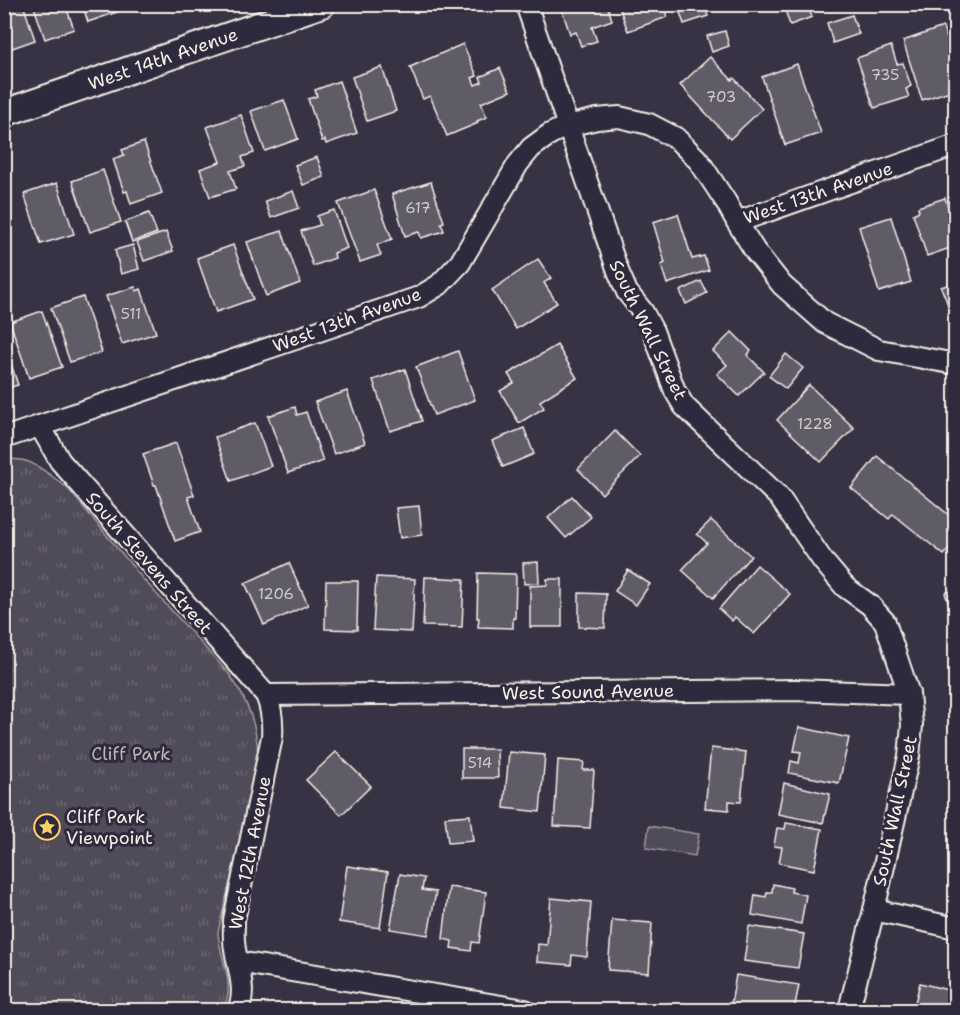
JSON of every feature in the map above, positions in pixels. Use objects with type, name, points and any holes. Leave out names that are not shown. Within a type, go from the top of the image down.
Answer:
[{"type":"street","name":"West 14th Avenue","points":[[4,113],[322,4]]},
{"type":"street","name":"South Wall Street","points":[[526,4],[618,271],[627,292],[643,312],[653,331],[675,391],[684,405],[779,497],[823,561],[845,587],[870,605],[885,622],[909,694],[912,725],[909,756],[849,1011]]},
{"type":"street","name":"West 13th Avenue","points":[[4,438],[418,297],[439,285],[460,263],[518,164],[531,148],[550,134],[567,126],[619,117],[649,124],[676,138],[699,161],[737,222],[956,145]]},
{"type":"street","points":[[737,222],[755,251],[782,285],[825,323],[879,350],[956,364]]},
{"type":"street","name":"South Stevens Street","points":[[40,426],[60,461],[266,695]]},
{"type":"street","name":"West Sound Avenue","points":[[266,695],[783,690],[909,694]]},
{"type":"street","name":"West 12th Avenue","points":[[238,1011],[242,991],[234,941],[234,920],[272,737],[272,716],[266,695]]},
{"type":"street","points":[[874,910],[956,928]]},
{"type":"street","points":[[238,962],[525,1011]]},
{"type":"green space","name":"Cliff Park","points":[[4,459],[23,460],[33,464],[70,491],[143,579],[229,674],[248,707],[257,742],[257,768],[218,932],[228,981],[226,1001],[222,1010],[5,1010]]},
{"type":"green space","points":[[649,826],[699,834],[695,856],[646,848]]},
{"type":"building","points":[[4,4],[23,4],[35,40],[4,51]]},
{"type":"building","points":[[33,4],[65,4],[74,29],[45,39]]},
{"type":"building","points":[[82,4],[118,4],[120,11],[88,22]]},
{"type":"building","points":[[560,4],[607,4],[612,20],[592,27],[597,41],[581,46],[576,32],[570,34]]},
{"type":"building","points":[[618,4],[663,4],[667,17],[628,31]]},
{"type":"building","points":[[677,4],[716,4],[705,8],[708,16],[684,24]]},
{"type":"building","points":[[807,4],[812,17],[790,25],[785,10]]},
{"type":"building","points":[[956,14],[956,42],[947,17]]},
{"type":"building","points":[[852,15],[859,34],[833,43],[827,23]]},
{"type":"building","points":[[943,27],[956,64],[956,89],[922,100],[903,41]]},
{"type":"building","points":[[725,31],[729,46],[712,52],[707,36]]},
{"type":"building","points":[[463,44],[477,76],[472,78],[475,85],[482,82],[480,77],[500,68],[510,91],[481,103],[487,117],[447,136],[430,96],[423,99],[410,67]]},
{"type":"building","points":[[891,46],[897,64],[903,63],[911,86],[906,89],[909,97],[874,108],[857,58]]},
{"type":"building","points":[[710,57],[732,80],[734,78],[762,109],[730,139],[680,85]]},
{"type":"building","points":[[797,64],[821,133],[785,145],[762,77]]},
{"type":"building","points":[[382,67],[396,111],[367,121],[352,77]]},
{"type":"building","points":[[339,81],[357,133],[326,144],[325,140],[322,141],[308,99],[317,96],[315,90]]},
{"type":"building","points":[[284,100],[298,139],[265,151],[251,111]]},
{"type":"building","points":[[241,115],[254,153],[242,157],[245,166],[230,171],[236,189],[210,197],[200,169],[220,162],[207,127]]},
{"type":"building","points":[[144,142],[162,193],[131,204],[127,191],[124,192],[113,159],[124,155],[122,150]]},
{"type":"building","points":[[317,157],[324,177],[303,185],[295,165]]},
{"type":"building","points":[[103,170],[121,222],[90,232],[72,181]]},
{"type":"building","points":[[431,182],[444,222],[441,223],[444,231],[421,238],[419,232],[405,236],[392,194]]},
{"type":"building","points":[[57,183],[74,234],[41,244],[24,194]]},
{"type":"building","points":[[374,190],[392,239],[377,245],[381,255],[360,262],[338,203]]},
{"type":"building","points":[[293,191],[299,208],[271,218],[265,201]]},
{"type":"building","points":[[945,198],[956,230],[956,246],[927,256],[913,214],[919,211],[918,207]]},
{"type":"building","points":[[334,210],[347,248],[334,253],[335,258],[313,266],[301,231],[320,225],[317,216]]},
{"type":"building","points":[[149,213],[157,233],[132,242],[125,222]]},
{"type":"building","points":[[678,214],[692,259],[704,256],[709,270],[667,284],[661,265],[665,263],[653,222]]},
{"type":"building","points":[[4,217],[10,233],[4,235]]},
{"type":"building","points":[[891,217],[911,282],[879,292],[859,227]]},
{"type":"building","points":[[282,231],[300,283],[266,296],[247,242]]},
{"type":"building","points":[[166,232],[173,251],[144,261],[137,242]]},
{"type":"building","points":[[133,245],[139,269],[121,274],[115,250]]},
{"type":"building","points":[[233,245],[253,299],[216,312],[197,258]]},
{"type":"building","points":[[538,259],[551,278],[544,283],[557,303],[516,329],[492,290]]},
{"type":"building","points":[[701,281],[707,293],[686,304],[680,291]]},
{"type":"building","points":[[956,282],[956,325],[941,287]]},
{"type":"building","points":[[135,287],[136,291],[141,289],[156,333],[122,344],[106,296]]},
{"type":"building","points":[[83,297],[102,352],[70,362],[51,308]]},
{"type":"building","points":[[42,311],[62,367],[29,378],[10,322]]},
{"type":"building","points":[[732,332],[751,351],[747,355],[764,372],[739,396],[717,374],[727,365],[713,351]]},
{"type":"building","points":[[4,343],[18,385],[4,389]]},
{"type":"building","points":[[557,345],[577,378],[540,401],[544,408],[519,423],[500,391],[514,383],[508,374]]},
{"type":"building","points":[[458,351],[475,400],[434,415],[416,367]]},
{"type":"building","points":[[786,354],[803,368],[786,389],[769,376]]},
{"type":"building","points":[[405,369],[422,421],[390,431],[373,380]]},
{"type":"building","points":[[809,385],[854,428],[821,462],[777,420]]},
{"type":"building","points":[[347,391],[365,443],[334,454],[315,402]]},
{"type":"building","points":[[295,407],[297,415],[306,412],[323,461],[288,473],[268,416]]},
{"type":"building","points":[[255,423],[271,466],[231,481],[215,437]]},
{"type":"building","points":[[524,428],[534,454],[503,467],[492,441]]},
{"type":"building","points":[[615,431],[640,456],[602,494],[578,469]]},
{"type":"building","points":[[176,443],[194,495],[188,497],[200,532],[175,541],[143,454]]},
{"type":"building","points":[[877,456],[956,521],[956,541],[944,555],[893,514],[889,519],[851,488]]},
{"type":"building","points":[[572,496],[591,517],[566,538],[548,518]]},
{"type":"building","points":[[419,506],[422,535],[400,538],[396,508]]},
{"type":"building","points":[[711,520],[751,556],[713,598],[682,570],[707,543],[697,534]]},
{"type":"building","points":[[538,562],[539,583],[524,584],[523,563]]},
{"type":"building","points":[[289,563],[308,605],[264,625],[245,583]]},
{"type":"building","points":[[757,565],[790,594],[754,634],[735,617],[732,621],[719,609]]},
{"type":"building","points":[[628,570],[650,584],[636,605],[615,591]]},
{"type":"building","points":[[478,573],[515,574],[513,628],[478,627]]},
{"type":"building","points":[[376,577],[415,579],[412,632],[373,630]]},
{"type":"building","points":[[425,577],[464,579],[462,627],[423,626]]},
{"type":"building","points":[[547,579],[562,579],[562,627],[530,627],[530,586],[547,585]]},
{"type":"building","points":[[326,581],[358,581],[357,630],[325,629]]},
{"type":"building","points":[[956,589],[956,623],[955,624],[945,593]]},
{"type":"building","points":[[579,593],[606,594],[605,628],[579,627]]},
{"type":"building","points":[[799,727],[849,738],[839,783],[789,773],[791,761],[799,763],[801,752],[794,751]]},
{"type":"building","points":[[711,748],[746,752],[741,802],[729,801],[729,810],[705,808]]},
{"type":"building","points":[[462,749],[497,749],[498,778],[462,778]]},
{"type":"building","points":[[336,752],[371,786],[341,815],[306,780]]},
{"type":"building","points":[[509,752],[545,755],[540,812],[504,808]]},
{"type":"building","points":[[558,760],[584,762],[583,770],[594,770],[590,828],[554,826]]},
{"type":"building","points":[[784,783],[830,794],[823,823],[778,814]]},
{"type":"building","points":[[470,815],[473,841],[448,843],[445,817]]},
{"type":"building","points":[[786,823],[822,829],[814,870],[779,863],[782,847],[774,846],[777,828],[785,829]]},
{"type":"building","points":[[347,866],[388,872],[380,928],[339,922]]},
{"type":"building","points":[[400,874],[424,878],[422,890],[436,892],[428,935],[390,929]]},
{"type":"building","points":[[773,884],[792,888],[791,892],[806,895],[801,924],[752,915],[755,895],[766,897],[767,892],[772,892]]},
{"type":"building","points":[[449,887],[486,892],[479,943],[472,942],[471,951],[451,948],[452,941],[443,939]]},
{"type":"building","points":[[551,898],[591,902],[587,957],[572,955],[571,965],[537,962],[538,944],[547,945]]},
{"type":"building","points":[[612,920],[652,923],[649,973],[608,970]]},
{"type":"building","points":[[749,926],[804,934],[798,968],[744,961]]},
{"type":"building","points":[[736,975],[799,985],[794,1010],[730,1010]]},
{"type":"building","points":[[920,983],[956,992],[956,1010],[918,1010],[919,1004],[915,1003]]},
{"type":"place","name":"Cliff Park Viewpoint","points":[[47,827]]}]
